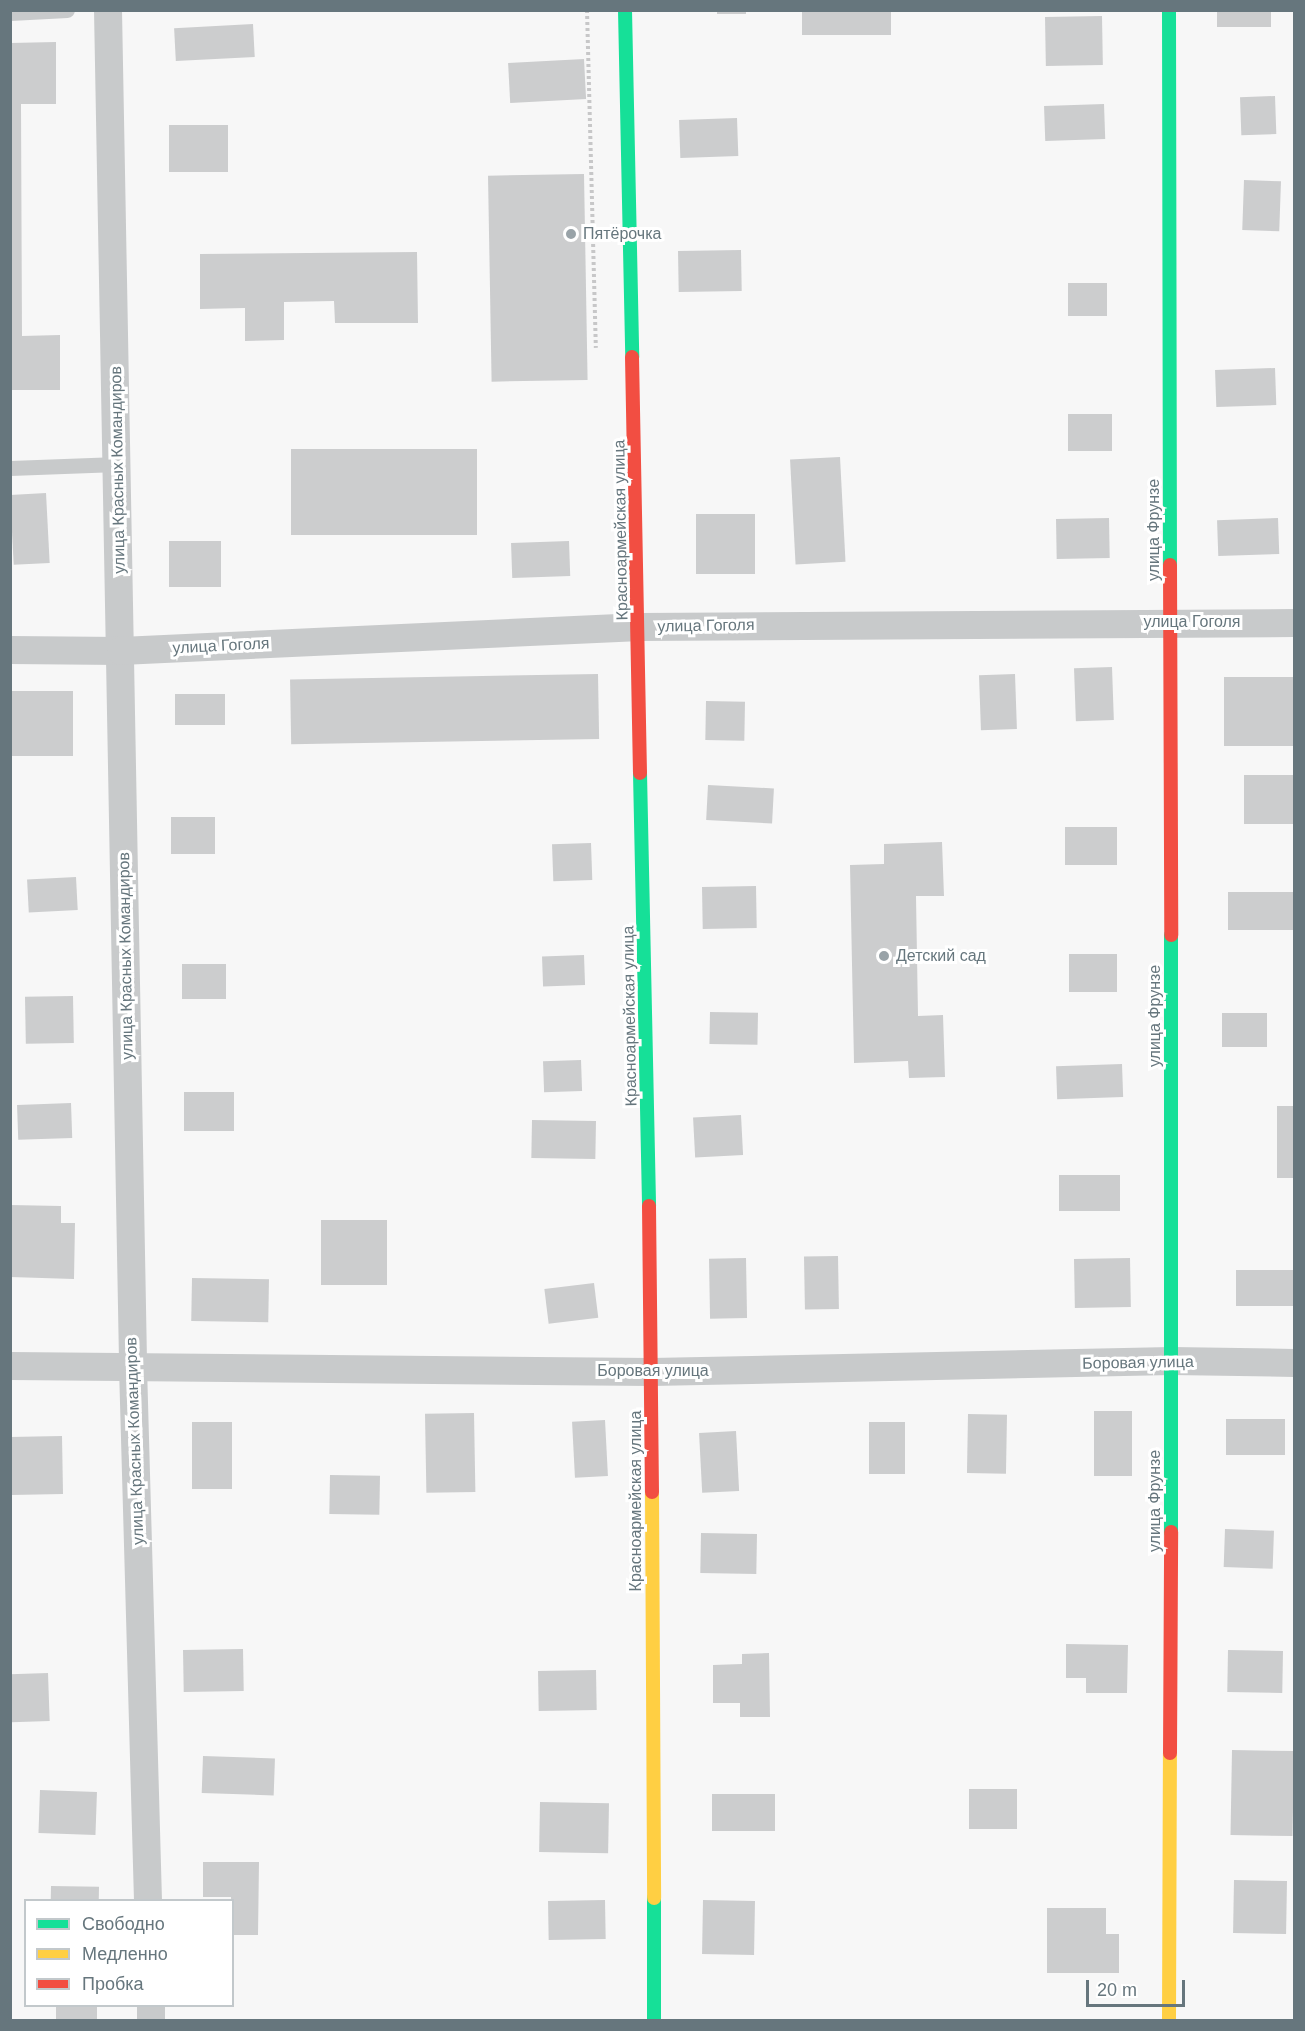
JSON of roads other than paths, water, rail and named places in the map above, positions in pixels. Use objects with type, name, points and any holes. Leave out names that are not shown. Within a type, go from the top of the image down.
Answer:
[{"type":"main road","name":"Красноармейская улица","points":[[626,10],[652,1372],[654,2020]]},
{"type":"main road","name":"улица Фрунзе","points":[[1168,10],[1172,1361],[1169,2020]]},
{"type":"street","name":"улица Красных Командиров","points":[[108,10],[133,1367],[148,1899]]},
{"type":"street","name":"улица Гоголя","points":[[10,650],[121,651],[639,627],[1171,621],[1294,623]]},
{"type":"street","name":"Боровая улица","points":[[10,1366],[652,1372],[1172,1361],[1294,1363]]},
{"type":"lane","points":[[10,13],[67,10]]},
{"type":"lane","points":[[10,468],[118,464]]},
{"type":"place","name":"Пятёрочка","points":[[571,234]]},
{"type":"place","name":"Детский сад","points":[[884,956]]}]
